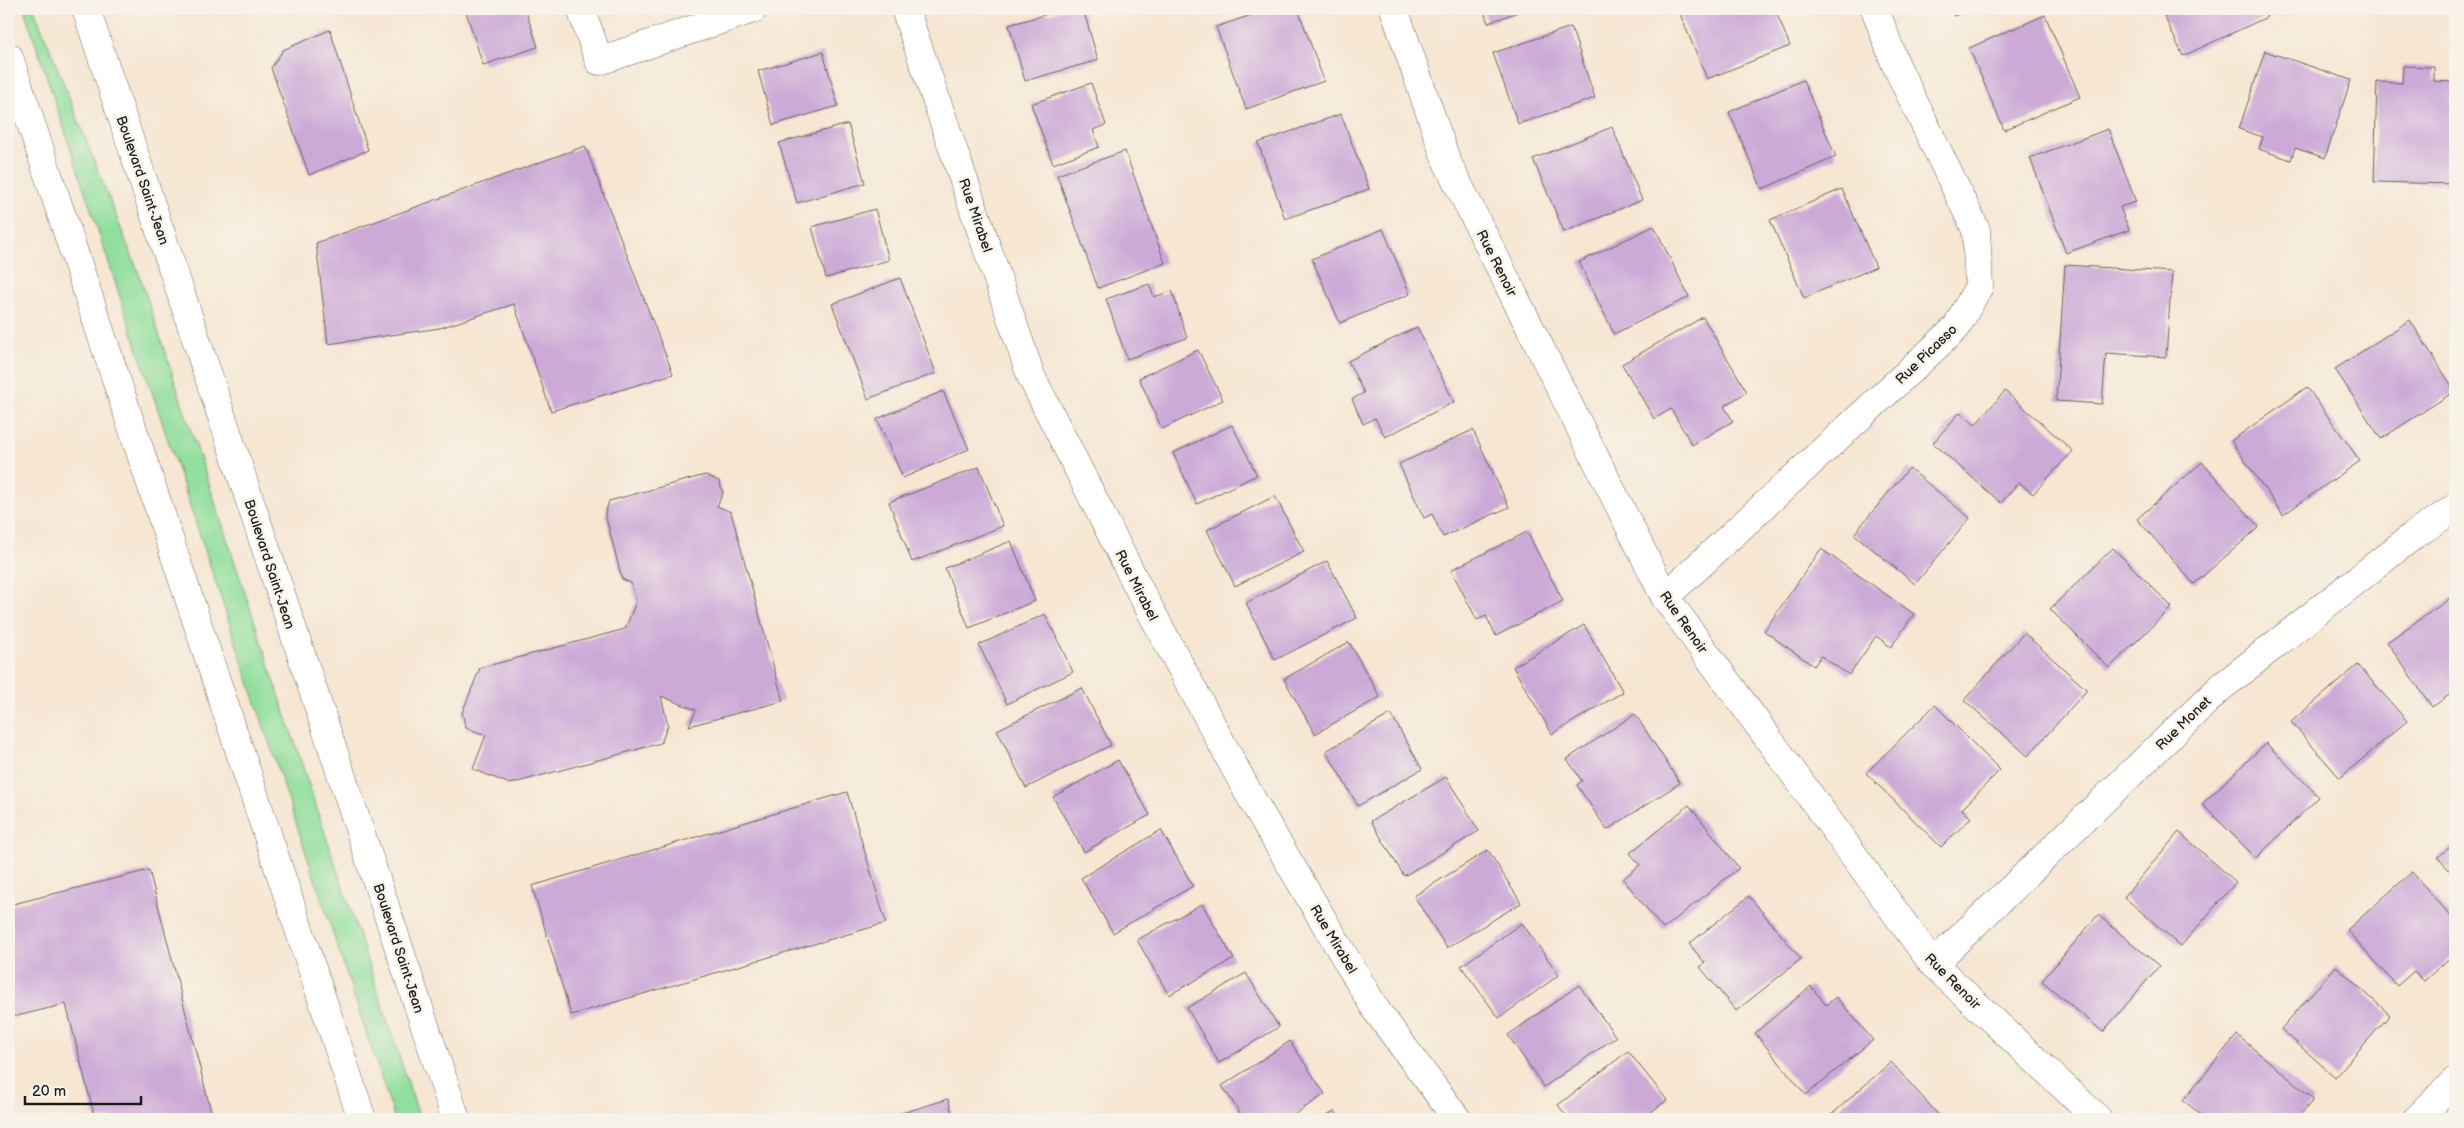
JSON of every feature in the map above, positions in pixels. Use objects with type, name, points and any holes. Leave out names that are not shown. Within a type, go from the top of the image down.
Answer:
[{"type":"street","name":"Boulevard Saint-Jean","points":[[86,9],[456,1119]]},
{"type":"street","points":[[581,9],[599,61],[753,9]]},
{"type":"street","name":"Rue Mirabel","points":[[905,9],[1031,376],[1140,591],[1250,796],[1376,1010],[1457,1119]]},
{"type":"street","name":"Rue Renoir","points":[[1394,9],[1447,162],[1665,597],[1933,964],[2098,1119]]},
{"type":"street","name":"Rue Picasso","points":[[1665,597],[1956,328],[1979,286],[1976,230],[1895,63],[1875,9]]},
{"type":"street","points":[[9,57],[362,1119]]},
{"type":"street","name":"Rue Monet","points":[[1933,964],[2219,689],[2414,535],[2455,508]]},
{"type":"street","points":[[2417,1119],[2455,1081]]},
{"type":"green space","points":[[24,9],[34,9],[139,274],[420,1119],[395,1119]]},
{"type":"building","points":[[465,9],[525,9],[538,47],[483,65]]},
{"type":"building","points":[[1065,9],[1083,9],[1098,60],[1025,81],[1009,25]]},
{"type":"building","points":[[1269,9],[1298,9],[1324,81],[1246,109],[1216,27]]},
{"type":"building","points":[[1483,9],[1526,9],[1488,23]]},
{"type":"building","points":[[1678,9],[1775,9],[1790,46],[1707,79]]},
{"type":"building","points":[[1951,9],[1971,9],[1954,16]]},
{"type":"building","points":[[2161,9],[2263,9],[2267,17],[2183,56]]},
{"type":"building","points":[[2045,15],[2080,97],[2004,130],[1969,48]]},
{"type":"building","points":[[1571,27],[1595,98],[1518,124],[1493,53]]},
{"type":"building","points":[[330,30],[368,150],[309,175],[271,68],[283,50]]},
{"type":"building","points":[[2265,51],[2351,80],[2325,158],[2295,148],[2291,160],[2259,149],[2263,137],[2239,129]]},
{"type":"building","points":[[823,52],[838,106],[773,125],[758,71]]},
{"type":"building","points":[[2403,66],[2434,67],[2434,81],[2455,82],[2455,184],[2374,182],[2377,82],[2402,83]]},
{"type":"building","points":[[1803,80],[1836,157],[1762,189],[1729,112]]},
{"type":"building","points":[[1091,83],[1106,125],[1093,130],[1099,147],[1053,164],[1031,104]]},
{"type":"building","points":[[1341,114],[1369,189],[1285,219],[1258,143]]},
{"type":"building","points":[[848,124],[865,183],[797,203],[779,143]]},
{"type":"building","points":[[1612,127],[1642,200],[1564,232],[1533,159]]},
{"type":"building","points":[[2108,129],[2136,202],[2120,207],[2129,230],[2066,253],[2030,158]]},
{"type":"building","points":[[585,146],[673,374],[551,411],[514,304],[440,328],[328,344],[316,243]]},
{"type":"building","points":[[1125,151],[1165,263],[1098,288],[1057,175]]},
{"type":"building","points":[[1842,189],[1876,267],[1804,298],[1770,220]]},
{"type":"building","points":[[875,209],[889,260],[826,278],[812,227]]},
{"type":"building","points":[[1654,226],[1689,297],[1614,334],[1579,262]]},
{"type":"building","points":[[1383,229],[1410,294],[1340,323],[1312,259]]},
{"type":"building","points":[[2065,265],[2172,272],[2166,357],[2106,353],[2102,404],[2056,401]]},
{"type":"building","points":[[900,278],[936,373],[868,399],[832,304]]},
{"type":"building","points":[[1149,284],[1154,297],[1172,291],[1187,338],[1127,359],[1106,299]]},
{"type":"building","points":[[1703,317],[1747,392],[1724,406],[1733,421],[1692,445],[1671,409],[1654,419],[1622,364]]},
{"type":"building","points":[[2410,320],[2455,391],[2381,439],[2335,369]]},
{"type":"building","points":[[1417,327],[1454,402],[1385,437],[1375,418],[1363,424],[1352,399],[1364,393],[1348,361]]},
{"type":"building","points":[[1198,350],[1223,400],[1162,429],[1139,378]]},
{"type":"building","points":[[2307,387],[2360,461],[2283,515],[2231,441]]},
{"type":"building","points":[[943,391],[969,449],[903,478],[877,419]]},
{"type":"building","points":[[2005,391],[2073,451],[2033,494],[2019,482],[2001,503],[1933,443],[1960,412],[1975,425]]},
{"type":"building","points":[[1232,425],[1257,475],[1197,504],[1173,453]]},
{"type":"building","points":[[1473,430],[1509,507],[1443,537],[1432,514],[1424,518],[1399,464]]},
{"type":"building","points":[[2202,462],[2259,527],[2194,584],[2137,519]]},
{"type":"building","points":[[979,467],[1003,526],[912,562],[889,502]]},
{"type":"building","points":[[1909,468],[1970,518],[1915,584],[1854,534]]},
{"type":"building","points":[[705,475],[719,481],[723,493],[717,506],[731,512],[783,701],[689,726],[696,710],[661,696],[668,725],[661,743],[510,784],[473,769],[486,735],[466,728],[462,713],[480,668],[625,629],[636,602],[631,583],[622,579],[605,514],[609,501]]},
{"type":"building","points":[[1275,496],[1304,552],[1235,586],[1207,530]]},
{"type":"building","points":[[1527,532],[1563,601],[1496,636],[1486,616],[1477,620],[1451,570]]},
{"type":"building","points":[[1011,541],[1035,601],[969,628],[945,568]]},
{"type":"building","points":[[2113,548],[2172,607],[2109,668],[2050,609]]},
{"type":"building","points":[[1821,549],[1914,614],[1891,647],[1876,636],[1849,675],[1821,656],[1814,666],[1764,631]]},
{"type":"building","points":[[1327,561],[1357,618],[1275,660],[1246,603]]},
{"type":"building","points":[[2455,595],[2455,691],[2432,707],[2387,642]]},
{"type":"building","points":[[1045,614],[1073,672],[1007,704],[979,645]]},
{"type":"building","points":[[1584,625],[1623,692],[1552,734],[1513,667]]},
{"type":"building","points":[[2024,633],[2087,690],[2028,756],[1964,700]]},
{"type":"building","points":[[1349,642],[1380,697],[1315,734],[1284,679]]},
{"type":"building","points":[[2358,665],[2407,721],[2340,778],[2291,722]]},
{"type":"building","points":[[1082,688],[1111,745],[1026,788],[997,730]]},
{"type":"building","points":[[1935,705],[2000,770],[1962,809],[1971,818],[1941,847],[1866,773]]},
{"type":"building","points":[[1391,714],[1422,769],[1358,806],[1326,751]]},
{"type":"building","points":[[1635,714],[1680,783],[1607,830],[1577,785],[1582,781],[1567,759]]},
{"type":"building","points":[[2266,743],[2319,797],[2256,858],[2202,804]]},
{"type":"building","points":[[1118,760],[1150,815],[1084,852],[1053,797]]},
{"type":"building","points":[[1446,777],[1479,831],[1404,876],[1371,821]]},
{"type":"building","points":[[847,792],[886,923],[571,1015],[532,886]]},
{"type":"building","points":[[1689,805],[1739,868],[1663,929],[1623,879],[1640,865],[1630,853]]},
{"type":"building","points":[[1161,830],[1193,886],[1113,933],[1081,878]]},
{"type":"building","points":[[2179,832],[2236,882],[2181,946],[2124,897]]},
{"type":"building","points":[[2455,843],[2455,877],[2438,857]]},
{"type":"building","points":[[1488,850],[1521,903],[1447,948],[1414,896]]},
{"type":"building","points":[[149,870],[213,1119],[95,1119],[66,1004],[9,1018],[9,905]]},
{"type":"building","points":[[2412,872],[2455,921],[2455,953],[2424,981],[2414,971],[2397,986],[2347,930]]},
{"type":"building","points":[[1749,896],[1801,959],[1736,1011],[1700,967],[1705,963],[1689,944]]},
{"type":"building","points":[[1202,904],[1234,959],[1169,995],[1137,940]]},
{"type":"building","points":[[2098,915],[2159,966],[2103,1032],[2042,981]]},
{"type":"building","points":[[1522,923],[1559,975],[1499,1018],[1461,966]]},
{"type":"building","points":[[2336,966],[2390,1015],[2335,1077],[2281,1029]]},
{"type":"building","points":[[1246,973],[1279,1027],[1219,1063],[1187,1008]]},
{"type":"building","points":[[1579,985],[1616,1037],[1544,1087],[1508,1035]]},
{"type":"building","points":[[1811,986],[1826,1005],[1836,997],[1873,1040],[1806,1095],[1755,1033]]},
{"type":"building","points":[[2237,1035],[2314,1099],[2297,1119],[2206,1119],[2183,1100]]},
{"type":"building","points":[[1290,1041],[1325,1094],[1288,1119],[1244,1119],[1222,1086]]},
{"type":"building","points":[[1628,1051],[1667,1100],[1642,1119],[1569,1119],[1558,1105]]},
{"type":"building","points":[[1891,1062],[1942,1119],[1833,1119],[1830,1116]]},
{"type":"building","points":[[948,1099],[954,1119],[883,1119]]},
{"type":"building","points":[[1335,1111],[1341,1119],[1322,1119]]}]
